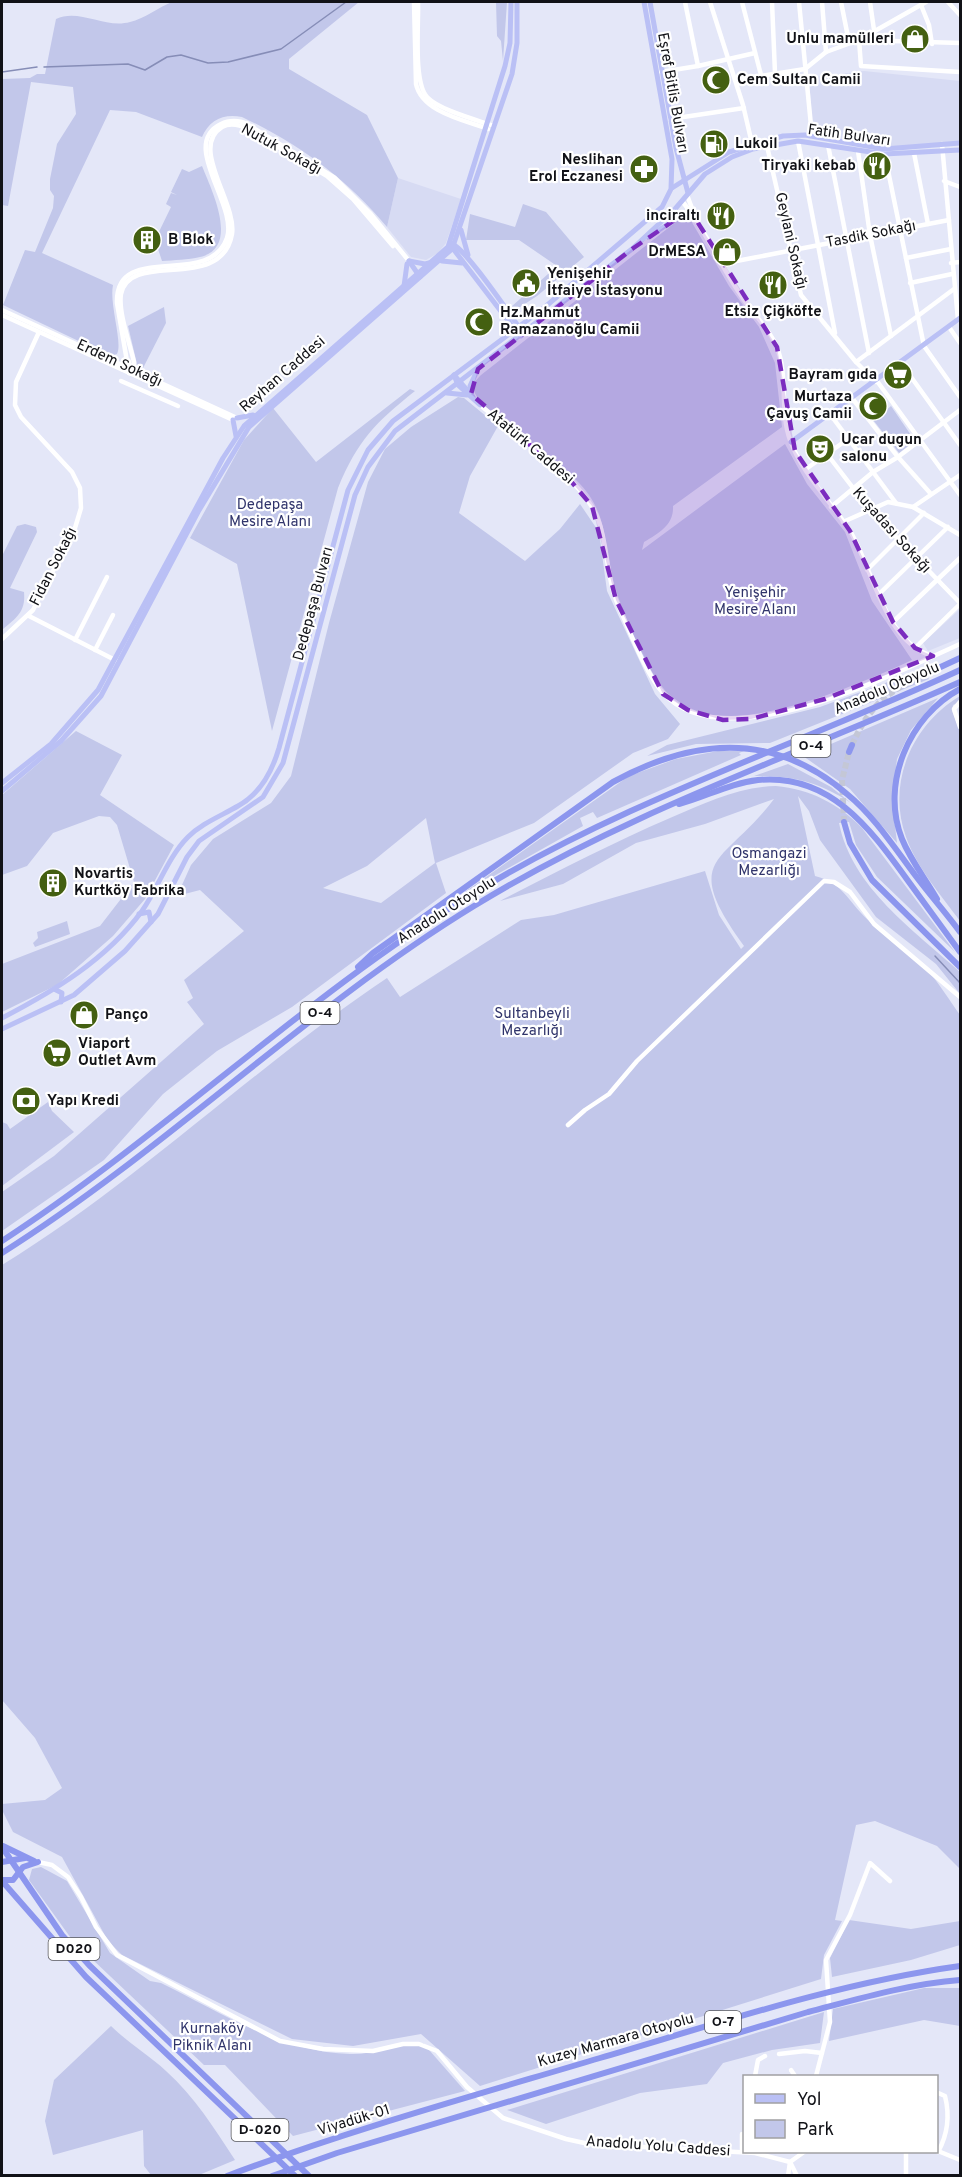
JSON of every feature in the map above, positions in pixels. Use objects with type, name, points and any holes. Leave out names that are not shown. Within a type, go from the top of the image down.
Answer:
[{"type":"highway","points":[[932,671],[960,658]]},
{"type":"highway","name":"Anadolu Otoyolu","points":[[2,1240],[142,1141],[338,986],[405,938],[474,893],[580,835],[674,791],[960,670]]},
{"type":"highway","name":"Anadolu Otoyolu","points":[[2,1253],[138,1157],[314,1018],[429,934],[557,858],[661,808],[960,682]]},
{"type":"highway","points":[[960,689],[938,705],[916,729],[903,753],[896,783],[896,817],[901,837],[913,864],[960,932]]},
{"type":"highway","points":[[849,752],[852,745]]},
{"type":"highway","points":[[338,986],[373,953],[613,782],[647,763],[672,755],[705,749],[750,748],[794,760],[828,779],[864,810],[942,907]]},
{"type":"highway","points":[[661,808],[758,780],[789,781],[823,791],[846,806],[869,829],[960,952]]},
{"type":"highway","points":[[844,822],[850,843],[872,880],[960,967]]},
{"type":"highway","points":[[2,1846],[38,1862]]},
{"type":"highway","points":[[2,1846],[18,1872]]},
{"type":"highway","points":[[2,1862],[26,1858]]},
{"type":"highway","points":[[2,1880],[13,1880],[18,1872],[31,1863],[38,1862]]},
{"type":"highway","name":"D020","points":[[18,1872],[62,1935],[89,1965],[214,2082]]},
{"type":"highway","name":"D-020","points":[[2,1880],[86,1977],[295,2175]]},
{"type":"highway","name":"Kuzey Marmara Otoyolu","points":[[488,2091],[866,1982],[960,1966]]},
{"type":"highway","name":"Kuzey Marmara Otoyolu","points":[[504,2103],[829,2006],[929,1983],[960,1980]]},
{"type":"highway","name":"D-020","points":[[214,2082],[309,2175]]},
{"type":"highway","name":"Viyadük-01","points":[[227,2175],[488,2091]]},
{"type":"highway","name":"Viyadük-01","points":[[272,2175],[504,2103]]},
{"type":"main road","points":[[511,2],[507,56],[452,246],[509,318],[520,319],[536,314]]},
{"type":"main road","points":[[235,419],[246,425],[452,246],[461,228],[512,74],[517,43],[517,2]]},
{"type":"main road","name":"Eşref Bitlis Bulvarı","points":[[644,2],[672,159],[671,189]]},
{"type":"main road","name":"Eşref Bitlis Bulvarı","points":[[650,2],[670,119],[687,195]]},
{"type":"main road","name":"Fatih Bulvarı","points":[[671,189],[729,152],[790,136],[812,136],[884,151],[942,147],[960,150]]},
{"type":"main road","name":"Fatih Bulvarı","points":[[682,201],[718,164],[753,146],[798,141],[858,151],[915,153],[960,143]]},
{"type":"main road","points":[[671,189],[672,196],[682,201]]},
{"type":"main road","name":"Dedepaşa Bulvarı","points":[[2,1018],[56,990],[117,940],[152,895],[186,839],[212,819],[245,801],[269,774],[280,744],[348,490],[368,450],[388,426],[536,314],[656,214],[671,189]]},
{"type":"main road","name":"Dedepaşa Bulvarı","points":[[2,1029],[61,1002],[77,992],[125,951],[164,904],[181,867],[199,840],[254,804],[276,779],[283,763],[356,495],[363,475],[395,431],[632,249],[682,201]]},
{"type":"main road","points":[[632,249],[682,215],[690,214],[697,219]]},
{"type":"main road","points":[[461,228],[465,247],[473,265],[521,336]]},
{"type":"main road","points":[[452,246],[473,265]]},
{"type":"main road","points":[[408,263],[425,264],[451,260],[464,264]]},
{"type":"main road","points":[[408,263],[419,277]]},
{"type":"main road","points":[[404,288],[408,263]]},
{"type":"main road","name":"Reyhan Caddesi","points":[[2,791],[61,741],[101,696],[236,438],[246,425],[419,277]]},
{"type":"main road","points":[[504,339],[509,318]]},
{"type":"main road","points":[[791,442],[877,382],[959,319]]},
{"type":"main road","points":[[470,395],[470,386],[478,369]]},
{"type":"main road","points":[[454,375],[480,405]]},
{"type":"main road","points":[[446,393],[470,395]]},
{"type":"main road","points":[[235,419],[259,412]]},
{"type":"main road","points":[[235,419],[236,438]]},
{"type":"main road","name":"Reyhan Caddesi","points":[[2,783],[70,724],[98,690],[117,662],[246,425]]},
{"type":"main road","points":[[152,895],[154,904],[164,904]]},
{"type":"main road","points":[[139,914],[149,912],[152,916],[150,923]]},
{"type":"main road","points":[[72,979],[70,989],[77,992]]},
{"type":"main road","points":[[56,990],[62,993],[61,1002]]},
{"type":"street","points":[[416,2],[420,80],[425,95],[438,105],[493,129]]},
{"type":"street","points":[[685,2],[698,66]]},
{"type":"street","points":[[710,2],[744,108],[753,146]]},
{"type":"street","points":[[742,2],[761,75]]},
{"type":"street","points":[[772,2],[776,73]]},
{"type":"street","points":[[799,2],[812,136]]},
{"type":"street","points":[[822,2],[826,52]]},
{"type":"street","points":[[841,2],[849,42]]},
{"type":"street","points":[[870,2],[874,30]]},
{"type":"street","points":[[948,2],[960,15]]},
{"type":"street","points":[[860,40],[923,3],[932,44]]},
{"type":"street","points":[[735,80],[805,69],[826,52],[860,40],[932,44],[960,43]]},
{"type":"street","points":[[860,40],[861,66],[960,72]]},
{"type":"street","points":[[661,72],[755,53]]},
{"type":"street","points":[[670,119],[744,108]]},
{"type":"street","name":"Nutuk Sokağı","points":[[132,373],[126,367],[126,352],[117,297],[125,277],[142,269],[208,260],[226,239],[227,213],[204,149],[210,132],[223,123],[233,121],[247,124],[335,178],[370,213],[408,263]]},
{"type":"street","name":"Nutuk Sokağı","points":[[132,373],[134,362],[121,303],[126,283],[141,274],[207,265],[222,255],[230,240],[232,229],[230,212],[209,152],[214,135],[224,126],[243,126],[327,176],[353,199],[408,263]]},
{"type":"street","points":[[798,141],[836,336]]},
{"type":"street","points":[[828,145],[869,352]]},
{"type":"street","name":"Geylani Sokağı","points":[[767,146],[801,295],[856,362],[877,382],[960,495]]},
{"type":"street","points":[[942,147],[950,220],[952,274],[959,319]]},
{"type":"street","points":[[858,151],[870,235],[891,336]]},
{"type":"street","points":[[884,151],[924,346],[960,397]]},
{"type":"street","points":[[915,153],[928,224]]},
{"type":"street","points":[[944,181],[960,187]]},
{"type":"street","points":[[687,195],[721,264],[777,347],[783,374],[785,416],[791,442],[831,507],[850,531],[878,595],[893,622],[915,648],[933,656]]},
{"type":"street","points":[[682,201],[697,219]]},
{"type":"street","name":"Tasdik Sokağı","points":[[721,264],[950,220]]},
{"type":"street","points":[[906,258],[951,249]]},
{"type":"street","points":[[951,263],[960,262]]},
{"type":"street","points":[[910,284],[952,274]]},
{"type":"street","points":[[856,362],[954,289]]},
{"type":"street","name":"Erdem Sokağı","points":[[2,310],[126,367]]},
{"type":"street","name":"Erdem Sokağı","points":[[2,315],[235,419]]},
{"type":"street","points":[[949,327],[960,343]]},
{"type":"street","name":"Fidan Sokağı","points":[[2,639],[29,616],[75,528],[81,508],[80,488],[72,472],[21,417],[15,405],[16,382],[39,332]]},
{"type":"street","points":[[112,361],[121,359],[126,352]]},
{"type":"street","points":[[901,363],[960,445]]},
{"type":"street","points":[[130,386],[132,373]]},
{"type":"street","points":[[122,381],[178,406]]},
{"type":"street","points":[[852,398],[898,457],[931,494]]},
{"type":"street","name":"Atatürk Caddesi","points":[[480,405],[569,479],[592,506],[602,533],[611,587],[625,621],[663,694],[688,710],[723,720],[751,719],[825,699],[960,644]]},
{"type":"street","points":[[831,507],[873,472],[898,457],[960,410]]},
{"type":"street","points":[[830,414],[896,504]]},
{"type":"street","points":[[806,469],[848,439]]},
{"type":"street","name":"Kuşadası Sokağı","points":[[827,454],[870,510],[960,603]]},
{"type":"street","points":[[913,507],[960,475]]},
{"type":"street","points":[[843,522],[888,502],[913,507],[960,535]]},
{"type":"street","points":[[867,570],[924,513]]},
{"type":"street","points":[[878,595],[917,560],[948,527]]},
{"type":"street","points":[[893,622],[960,558]]},
{"type":"street","points":[[75,640],[107,577]]},
{"type":"street","points":[[915,648],[960,603]]},
{"type":"street","points":[[95,650],[113,615]]},
{"type":"street","points":[[29,616],[117,662]]},
{"type":"street","points":[[960,702],[954,709],[960,727]]},
{"type":"street","points":[[568,1125],[609,1094],[637,1061],[754,945],[824,881],[834,882],[850,892],[874,924],[960,997]]},
{"type":"street","name":"Anadolu Yolu Caddesi","points":[[38,1862],[52,1865],[68,1877],[96,1927],[117,1955],[280,2041],[322,2049],[373,2051],[403,2044],[419,2044],[438,2051],[467,2087],[503,2118],[566,2139],[589,2144],[742,2152]]},
{"type":"street","points":[[816,2075],[830,2022],[826,1971],[829,1953],[850,1915],[870,1863],[890,1881]]},
{"type":"street","points":[[779,2054],[805,2051],[822,2053]]},
{"type":"street","points":[[755,2075],[758,2060],[765,2056]]},
{"type":"street","points":[[791,2070],[794,2075]]},
{"type":"street","points":[[938,2093],[945,2096],[948,2112],[947,2134],[938,2149]]},
{"type":"street","points":[[742,2152],[743,2134]]},
{"type":"street","points":[[938,2151],[960,2160]]},
{"type":"street","name":"Anadolu Yolu Caddesi","points":[[747,2153],[790,2162]]},
{"type":"street","points":[[788,2175],[790,2162],[802,2153]]},
{"type":"street","points":[[906,2153],[906,2175]]},
{"type":"street","points":[[790,2162],[797,2175]]},
{"type":"highlighted area","points":[[682,215],[693,215],[777,347],[795,451],[850,531],[893,622],[915,648],[933,656],[825,699],[751,719],[723,720],[688,710],[663,694],[616,600],[592,506],[569,479],[471,394],[478,369],[632,249]]},
{"type":"shaded area","points":[[864,71],[960,81],[960,142],[898,147],[813,133],[809,78]]},
{"type":"shaded area","points":[[398,178],[461,199],[446,243],[438,253],[426,260],[411,257],[387,227]]},
{"type":"shaded area","points":[[960,609],[960,638],[928,651],[923,643]]},
{"type":"green space","points":[[172,2],[359,2],[289,59],[289,69],[367,115],[398,178],[387,227],[355,193],[321,164],[283,139],[242,117],[229,116],[218,119],[209,126],[202,137],[136,112],[110,110],[42,253],[113,285],[118,349],[117,354],[110,356],[3,305],[25,250],[35,252],[53,208],[54,196],[50,190],[50,179],[57,144],[76,114],[73,87],[31,82],[8,206],[2,205],[2,79],[30,78],[37,74],[45,74],[56,19],[74,16],[111,23],[130,22]]},
{"type":"green space","points":[[496,2],[507,2],[503,61],[501,41],[497,36]]},
{"type":"green space","points":[[202,166],[220,217],[219,242],[212,251],[200,257],[162,261],[155,240],[171,207],[166,204],[171,193],[177,195],[171,192],[182,169],[189,172]]},
{"type":"green space","points":[[523,204],[546,212],[584,257],[537,296],[514,311],[511,307],[557,266],[519,240],[466,240],[470,214],[515,227]]},
{"type":"green space","name":"Yenişehir Mesire Alanı","points":[[681,218],[690,219],[729,286],[759,327],[775,363],[782,427],[673,506],[673,513],[668,523],[660,532],[644,542],[642,550],[785,444],[807,484],[845,532],[872,601],[912,660],[867,680],[812,700],[756,714],[730,716],[703,713],[679,702],[662,687],[644,658],[615,588],[602,524],[593,502],[576,480],[490,411],[474,391],[475,382],[481,375]]},
{"type":"green space","points":[[164,307],[166,323],[142,370],[137,364],[128,326]]},
{"type":"green space","name":"Dedepaşa Mesire Alanı","points":[[410,389],[415,391],[378,423],[361,445],[345,471],[338,488],[272,731],[237,564],[190,538],[244,440],[273,408],[316,462]]},
{"type":"green space","points":[[458,397],[464,398],[498,426],[470,476],[459,513],[525,561],[560,529],[580,504],[599,532],[607,591],[655,694],[680,724],[668,739],[633,753],[534,823],[436,863],[446,893],[292,1007],[217,1051],[163,1094],[104,1160],[2,1231],[2,1192],[54,1156],[204,1024],[187,1002],[193,998],[184,980],[244,931],[200,890],[177,896],[191,865],[213,839],[271,803],[291,776],[329,623],[368,482],[385,449],[411,427]],"holes":[[[426,818],[435,863],[381,903],[323,888],[367,866]]]},
{"type":"green space","points":[[891,406],[915,441],[899,453],[870,416],[883,413]]},
{"type":"green space","points":[[25,524],[36,527],[37,532],[10,588],[24,592],[22,610],[2,630],[2,556],[17,526]]},
{"type":"green space","points":[[923,669],[929,679],[770,743],[696,744],[647,756],[667,745],[820,707]]},
{"type":"green space","points":[[960,696],[960,702],[953,705],[952,711],[960,731],[960,921],[916,860],[906,837],[899,796],[908,756],[917,738],[943,708]]},
{"type":"green space","points":[[938,698],[911,730],[897,759],[892,800],[897,843],[850,789],[803,756]]},
{"type":"green space","points":[[76,731],[122,755],[100,795],[174,845],[145,899],[113,936],[57,985],[2,1012],[2,964],[100,926],[134,882],[117,825],[110,817],[99,816],[53,833],[27,866],[2,875],[2,795]]},
{"type":"green space","points":[[718,751],[744,751],[739,753],[741,755],[597,818],[593,812],[580,818],[583,826],[462,894],[629,776],[676,759]]},
{"type":"green space","points":[[788,764],[831,787],[851,803],[828,790],[805,781],[754,776]]},
{"type":"green space","points":[[776,786],[801,790],[823,799],[844,812],[862,828],[955,952],[877,877],[856,845],[849,822],[839,823],[846,846],[857,868],[887,906],[960,972],[960,994],[936,964],[876,917],[820,840],[809,811],[798,796],[815,876],[833,883],[867,919],[920,963],[960,1015],[960,1869],[937,1846],[875,1821],[856,1825],[835,1920],[842,1921],[824,1955],[821,1979],[480,2086],[421,2034],[353,2046],[292,2039],[122,1955],[108,1941],[62,1857],[13,1832],[2,1810],[2,1804],[45,1800],[62,1788],[35,1738],[2,1700],[2,1265],[101,1197],[338,1012],[387,978],[400,997],[521,920],[554,915],[705,871],[719,915],[741,949],[744,946],[724,916],[714,894],[712,877],[716,863],[774,799],[705,824],[636,843],[563,884],[500,901],[605,848],[696,807],[748,789]]},
{"type":"green space","points":[[67,921],[70,934],[35,947],[33,943],[38,938],[37,932]]},
{"type":"green space","points":[[48,1102],[52,1111],[74,1132],[2,1186],[2,1122],[10,1129]]},
{"type":"green space","name":"Kurnaköy Piknik Alanı","points":[[41,1867],[67,1881],[110,1953],[150,1981],[161,1983],[252,2029],[324,2052],[359,2054],[404,2044],[423,2043],[465,2091],[293,2136],[225,2065],[204,2065],[73,1941],[29,1880],[32,1869]]},
{"type":"green space","points":[[849,1920],[911,1929],[960,1921],[960,1945],[911,1960],[832,1977],[830,1958]]},
{"type":"green space","points":[[924,1988],[960,1988],[960,2026],[924,2020],[829,2041],[833,2009]]},
{"type":"green space","points":[[824,2012],[820,2043],[772,2050],[723,2063],[707,2084],[640,2093],[546,2124],[507,2110]]},
{"type":"green space","points":[[111,2026],[159,2065],[186,2091],[204,2113],[235,2160],[199,2175],[151,2175],[144,2166],[143,2130],[53,2155],[45,2121],[54,2080]]},
{"type":"waterway","points":[[44,67],[128,64],[145,70],[167,57],[181,55],[208,63],[228,62],[281,49],[346,2]]},
{"type":"waterway","points":[[2,72],[37,67]]},
{"type":"waterway","points":[[935,956],[960,983]]},
{"type":"tunnel","points":[[852,745],[867,718],[883,699],[893,691],[932,671]]},
{"type":"tunnel","points":[[844,822],[842,780],[849,752]]},
{"type":"place","name":"Unlu mamülleri","points":[[915,39]]},
{"type":"place","name":"Cem Sultan Camii","points":[[716,80]]},
{"type":"place","name":"Lukoil","points":[[714,144]]},
{"type":"place","name":"Tiryaki kebab","points":[[877,166]]},
{"type":"place","name":"Neslihan Erol Eczanesi","points":[[644,169]]},
{"type":"place","name":"inciraltı","points":[[721,216]]},
{"type":"place","name":"B Blok","points":[[147,240]]},
{"type":"place","name":"DrMESA","points":[[727,252]]},
{"type":"place","name":"Yenişehir İtfaiye İstasyonu","points":[[526,283]]},
{"type":"place","name":"Etsiz Çiğköfte","points":[[773,285]]},
{"type":"place","name":"Hz.Mahmut Ramazanoğlu Camii","points":[[479,322]]},
{"type":"place","name":"Bayram gıda","points":[[898,375]]},
{"type":"place","name":"Murtaza Çavuş Camii","points":[[873,406]]},
{"type":"place","name":"Ucar dugun salonu","points":[[820,449]]},
{"type":"place","name":"Novartis Kurtköy Fabrika","points":[[53,883]]},
{"type":"place","name":"Panço","points":[[84,1015]]},
{"type":"place","name":"Viaport Outlet Avm","points":[[57,1053]]},
{"type":"place","name":"Yapı Kredi","points":[[26,1101]]},
{"type":"park label","name":"Osmangazi Mezarlığı","points":[[769,862]]},
{"type":"park label","name":"Sultanbeyli Mezarlığı","points":[[532,1022]]}]
